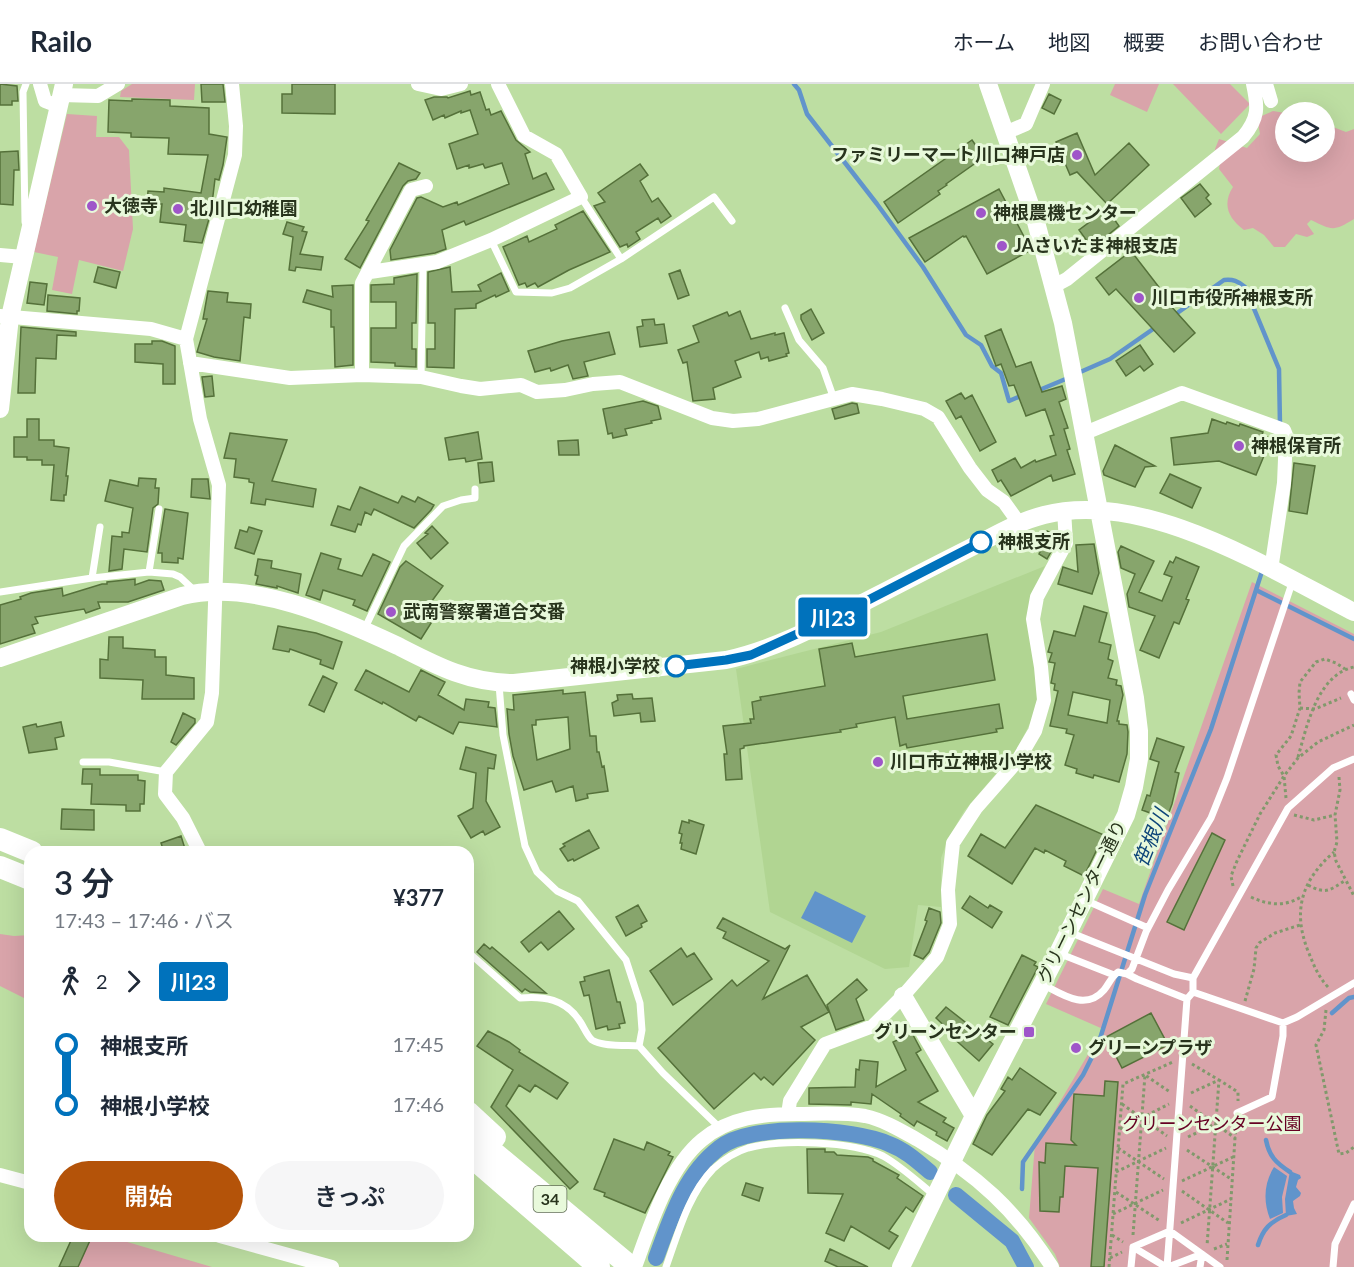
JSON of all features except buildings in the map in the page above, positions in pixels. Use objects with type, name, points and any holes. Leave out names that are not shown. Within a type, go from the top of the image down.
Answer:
[{"type":"main road","points":[[0,839],[24,849]]},
{"type":"main road","points":[[0,867],[24,877]]},
{"type":"main road","points":[[474,1117],[498,1139],[522,1187]]},
{"type":"main road","name":"34","points":[[474,1137],[599,1267]]},
{"type":"main road","name":"34","points":[[474,1158],[522,1187],[633,1267]]},
{"type":"main road","points":[[474,1168],[522,1187]]},
{"type":"street","points":[[40,84],[45,101],[61,95],[98,96],[118,84]]},
{"type":"street","points":[[197,846],[183,818],[165,794],[166,772],[207,722],[212,693],[219,485],[200,419],[186,339],[235,156],[236,126],[232,84]]},
{"type":"street","points":[[418,84],[441,89],[461,84]]},
{"type":"street","points":[[370,272],[437,262],[491,240],[581,197],[556,154],[524,136],[498,84]]},
{"type":"street","name":"グリーンセンター通り","points":[[901,1267],[974,1116],[1126,815],[1139,759],[1139,731],[1135,698],[1063,322],[1036,222],[988,84]]},
{"type":"street","points":[[1005,133],[1026,124],[1043,84]]},
{"type":"street","points":[[1054,286],[1067,279],[1243,137],[1253,125],[1257,110],[1253,84]]},
{"type":"street","points":[[1266,84],[1271,101]]},
{"type":"street","points":[[0,409],[5,317],[29,234],[61,95]]},
{"type":"street","points":[[362,375],[362,283],[370,272],[411,190],[426,186]]},
{"type":"street","points":[[0,255],[23,257]]},
{"type":"street","points":[[5,317],[151,329],[186,339]]},
{"type":"street","points":[[190,363],[290,378],[362,375],[421,377],[480,389],[521,385],[537,392],[620,382],[712,418],[733,421],[758,419],[852,394],[882,399],[924,409],[938,417],[970,468],[987,490],[1004,502],[1019,523]]},
{"type":"street","points":[[1085,433],[1182,393],[1284,430],[1286,435],[1284,483],[1271,570]]},
{"type":"street","points":[[0,658],[196,592],[216,591],[291,603],[324,613],[464,677],[499,683],[715,662],[751,655],[845,612],[1019,523],[1064,510],[1099,509],[1178,528],[1214,541],[1354,612]]},
{"type":"street","points":[[788,1114],[790,1101],[825,1044],[873,1026],[937,957],[950,924],[948,890],[954,843],[976,808],[1018,760],[1035,731],[1044,700],[1033,619],[1037,597],[1053,563],[1066,543],[1064,510]]},
{"type":"street","points":[[903,996],[974,1116]]},
{"type":"street","points":[[633,1267],[674,1176],[684,1160],[702,1140],[740,1119],[788,1114],[843,1114],[866,1117],[902,1130],[965,1169],[1015,1215],[1052,1267]]},
{"type":"street","points":[[0,1175],[24,1181]]},
{"type":"street","points":[[242,1242],[332,1267]]},
{"type":"lane","points":[[26,84],[23,92],[24,221],[29,234]]},
{"type":"lane","points":[[491,240],[516,292],[552,293],[570,288],[621,259],[714,196],[732,221]]},
{"type":"lane","points":[[581,197],[621,259]]},
{"type":"lane","points":[[421,377],[423,264]]},
{"type":"lane","points":[[785,308],[799,340],[823,368],[834,399]]},
{"type":"lane","points":[[364,630],[405,546],[443,507],[461,500],[475,498],[475,489]]},
{"type":"lane","points":[[149,572],[159,509]]},
{"type":"lane","points":[[92,578],[100,527]]},
{"type":"lane","points":[[0,592],[149,572],[173,574],[196,592]]},
{"type":"lane","points":[[1127,974],[1132,969],[1149,928],[1181,865],[1195,848],[1211,818],[1231,767],[1293,580]]},
{"type":"lane","points":[[499,683],[503,735],[525,846],[537,872],[557,891],[578,901],[626,960],[640,1003],[642,1030],[639,1046]]},
{"type":"lane","points":[[1167,1267],[1187,999],[1193,992],[1193,978],[1287,810],[1333,768],[1354,759]]},
{"type":"lane","points":[[83,762],[109,762],[166,772]]},
{"type":"lane","points":[[1085,900],[1149,928]]},
{"type":"lane","points":[[1068,932],[1174,974],[1193,978]]},
{"type":"lane","points":[[1058,953],[1114,975]]},
{"type":"lane","points":[[474,957],[520,998],[541,997],[556,1000],[577,1016],[592,1040],[609,1045],[639,1046],[663,1073],[720,1128]]},
{"type":"lane","points":[[1042,984],[1083,1002],[1098,997],[1118,972],[1187,999]]},
{"type":"lane","points":[[1193,992],[1283,1023],[1354,983]]},
{"type":"lane","points":[[1237,1113],[1272,1097],[1283,1036],[1283,1023]]},
{"type":"lane","points":[[666,1267],[697,1188],[714,1169],[729,1157],[748,1148],[780,1144],[823,1144],[864,1149],[884,1157],[936,1196]]},
{"type":"lane","points":[[1333,1267],[1335,1244],[1354,1204]]},
{"type":"lane","points":[[1133,1247],[1170,1231]]},
{"type":"lane","points":[[1170,1231],[1204,1253],[1220,1267]]},
{"type":"lane","points":[[1131,1267],[1133,1247]]},
{"type":"lane","points":[[1133,1247],[1167,1267]]},
{"type":"lane","points":[[1200,1267],[1204,1253]]},
{"type":"lane","points":[[1167,1267],[1204,1253]]},
{"type":"path","points":[[1335,815],[1314,820],[1287,810],[1284,776],[1278,766],[1276,755],[1292,736],[1300,708],[1300,682],[1316,663],[1325,659],[1345,669]]},
{"type":"path","points":[[1298,758],[1322,689],[1345,669],[1354,667]]},
{"type":"path","points":[[1300,708],[1315,709],[1353,697]]},
{"type":"path","points":[[1301,897],[1286,904],[1239,896],[1231,876],[1260,814],[1298,758],[1318,742],[1354,725]]},
{"type":"path","points":[[1333,768],[1339,775],[1340,790],[1335,815],[1334,852],[1336,861],[1354,896]]},
{"type":"path","points":[[1334,852],[1323,862],[1301,897],[1300,925],[1314,968],[1335,994]]},
{"type":"path","points":[[1308,885],[1324,891],[1330,890],[1346,879]]},
{"type":"path","points":[[1242,1009],[1259,942],[1275,933],[1300,925]]},
{"type":"path","points":[[1326,1000],[1324,1030],[1316,1045],[1319,1066],[1339,1154],[1346,1153],[1354,1147]]},
{"type":"path","points":[[1110,1258],[1133,1247],[1134,1204],[1145,1075],[1235,1138]]},
{"type":"path","points":[[1120,1129],[1219,1080],[1238,1092],[1226,1267]]},
{"type":"path","points":[[1204,1253],[1228,1244]]},
{"type":"shaded area","name":"川口市立神根小学校","points":[[1045,566],[1032,592],[1027,618],[1039,686],[1037,709],[1017,749],[964,811],[948,839],[941,858],[941,907],[918,905],[909,967],[885,969],[770,912],[736,669],[881,632]]},
{"type":"green space","points":[[132,84],[195,84],[194,100],[120,97],[121,91]]},
{"type":"green space","points":[[1115,84],[1159,84],[1147,112],[1110,95]]},
{"type":"green space","points":[[1173,84],[1230,84],[1250,104],[1221,134]]},
{"type":"green space","points":[[1275,111],[1275,162],[1335,162],[1335,128],[1346,132],[1354,129],[1354,219],[1337,228],[1324,226],[1311,220],[1307,224],[1314,234],[1307,237],[1296,234],[1285,247],[1274,247],[1264,235],[1253,228],[1244,230],[1234,221],[1227,205],[1233,187],[1219,169],[1220,163],[1215,149],[1219,139],[1247,148],[1260,134],[1257,118]]},
{"type":"green space","points":[[67,114],[97,116],[96,137],[119,137],[129,150],[133,229],[123,271],[79,260],[72,294],[52,290],[58,257],[34,252]]},
{"type":"green space","name":"グリーンセンター公園","points":[[1252,582],[1354,634],[1354,1267],[1060,1267],[1055,1254],[1029,1218],[1035,1144],[1103,1029],[1046,1004],[1103,889],[1139,904]]},
{"type":"green space","points":[[0,934],[24,935],[24,998],[0,986]]},
{"type":"green space","points":[[89,1242],[127,1242],[212,1267],[78,1267]]},
{"type":"water","points":[[815,891],[866,916],[852,943],[801,918]]},
{"type":"water","points":[[1274,1167],[1287,1176],[1282,1197],[1283,1213],[1270,1219],[1266,1206],[1266,1192],[1268,1179]]},
{"type":"water","points":[[1290,1171],[1300,1175],[1301,1178],[1296,1187],[1301,1193],[1293,1201],[1297,1214],[1286,1216],[1285,1199]]},
{"type":"waterway","points":[[794,84],[799,90],[807,114],[923,267],[966,335],[981,345],[992,366],[1001,373],[1009,401],[1023,395]]},
{"type":"waterway","points":[[1173,316],[1224,280],[1235,281],[1245,287],[1279,369],[1280,426]]},
{"type":"waterway","points":[[1078,373],[1110,359],[1156,327]]},
{"type":"waterway","points":[[1037,391],[1068,378]]},
{"type":"waterway","points":[[1256,590],[1263,568]]},
{"type":"waterway","name":"笹根川","points":[[1022,1189],[1023,1162],[1083,1075],[1098,1045],[1145,895],[1211,729],[1256,590],[1354,639]]},
{"type":"waterway","points":[[1332,1013],[1349,998],[1354,997]]},
{"type":"waterway","points":[[656,1258],[673,1213],[696,1171],[719,1148],[734,1140],[777,1131],[828,1131],[852,1134],[895,1146],[930,1172]]},
{"type":"waterway","points":[[1266,1140],[1274,1159],[1290,1172]]},
{"type":"waterway","points":[[956,1195],[1012,1241],[1026,1267]]},
{"type":"waterway","points":[[1258,1245],[1268,1227],[1286,1215]]},
{"type":"bus line","name":"川23","points":[[676,666],[751,655],[845,612],[981,542]]},
{"type":"place","name":"ファミリーマート川口神戸店","points":[[1077,155]]},
{"type":"place","name":"大徳寺","points":[[92,206]]},
{"type":"place","name":"北川口幼稚園","points":[[178,209]]},
{"type":"place","name":"神根農機センター","points":[[981,213]]},
{"type":"place","name":"JAさいたま神根支店","points":[[1002,246]]},
{"type":"place","name":"川口市役所神根支所","points":[[1139,298]]},
{"type":"place","name":"神根保育所","points":[[1239,446]]},
{"type":"place","name":"神根支所","points":[[981,542]]},
{"type":"place","name":"武南警察署道合交番","points":[[391,612]]},
{"type":"place","name":"神根小学校","points":[[676,666]]},
{"type":"place","name":"川口市立神根小学校","points":[[878,762]]},
{"type":"place","name":"グリーンセンター","points":[[1029,1032]]},
{"type":"place","name":"グリーンプラザ","points":[[1076,1048]]}]
